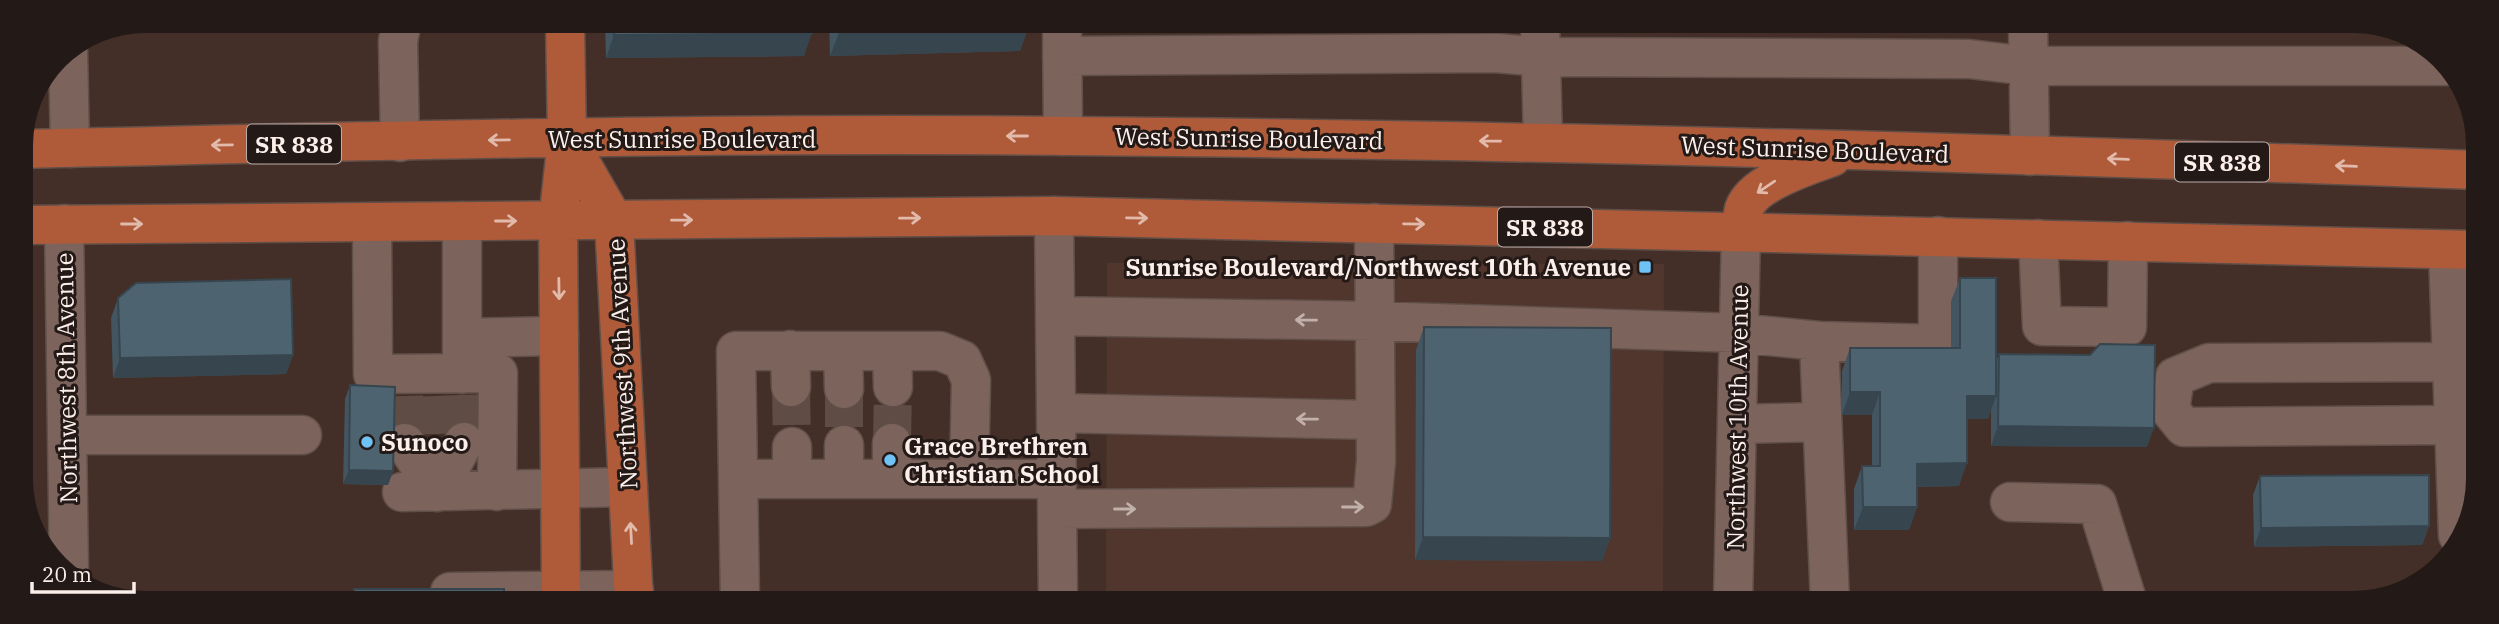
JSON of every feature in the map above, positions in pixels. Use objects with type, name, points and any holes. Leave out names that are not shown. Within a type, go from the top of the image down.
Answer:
[{"type":"main road","name":"Northwest 9th Avenue","points":[[561,591],[558,221],[567,139],[565,33]]},
{"type":"main road","name":"West Sunrise Boulevard","points":[[33,149],[567,139],[1063,136],[1543,142],[2466,170]]},
{"type":"main road","name":"Northwest 9th Avenue","points":[[567,139],[614,220],[634,591]]},
{"type":"main road","points":[[1741,231],[1744,207],[1758,192],[1784,175],[1851,150]]},
{"type":"main road","name":"SR 838","points":[[33,225],[1054,216],[2462,250]]},
{"type":"street","points":[[399,33],[400,142]]},
{"type":"street","points":[[2028,33],[2030,156]]},
{"type":"street","points":[[1063,136],[1062,39],[1496,53],[1541,40],[1969,58],[2029,66],[2432,65]]},
{"type":"street","points":[[1541,40],[1543,142]]},
{"type":"street","points":[[65,68],[70,148]]},
{"type":"street","points":[[1054,216],[1058,591]]},
{"type":"street","points":[[443,379],[462,221]]},
{"type":"street","points":[[372,222],[373,374],[443,379],[498,373],[497,491]]},
{"type":"street","points":[[738,479],[792,463],[892,461],[969,479],[1057,494],[1366,507],[1375,498],[1374,223]]},
{"type":"street","name":"Northwest 8th Avenue","points":[[64,224],[69,561]]},
{"type":"street","name":"Northwest 10th Avenue","points":[[1733,591],[1741,231]]},
{"type":"street","points":[[1055,316],[1374,321],[1738,333],[1819,341],[1938,344],[1938,236]]},
{"type":"street","points":[[2038,239],[2042,327],[2127,327],[2128,241]]},
{"type":"street","points":[[2457,521],[2454,425],[2460,351],[2462,250]]},
{"type":"street","points":[[443,379],[559,336]]},
{"type":"street","points":[[1819,341],[1830,591]]},
{"type":"street","points":[[740,591],[736,351],[790,369],[844,351],[893,369],[940,351],[962,360],[971,380],[969,479]]},
{"type":"street","points":[[844,351],[844,389]]},
{"type":"street","points":[[2454,425],[2184,427],[2170,410],[2175,377],[2209,363],[2460,351]]},
{"type":"street","points":[[1056,413],[1375,420]]},
{"type":"street","points":[[1737,424],[1822,422]]},
{"type":"street","points":[[67,435],[302,435]]},
{"type":"street","points":[[435,443],[419,492],[628,487]]},
{"type":"street","points":[[2010,502],[2097,503],[2123,591]]},
{"type":"shaded area","points":[[1107,263],[1664,264],[1663,591],[1106,591]]},
{"type":"building","points":[[614,33],[812,33],[614,35]]},
{"type":"building","points":[[1960,278],[1996,278],[1996,396],[1967,396],[1967,463],[1917,464],[1917,507],[1863,507],[1862,466],[1880,466],[1880,392],[1850,392],[1850,348],[1960,348]]},
{"type":"building","points":[[291,279],[293,355],[120,358],[118,298],[136,283]]},
{"type":"building","points":[[1424,327],[1611,328],[1610,538],[1423,537]]},
{"type":"building","points":[[2100,344],[2155,345],[2154,428],[1998,426],[1999,354],[2090,355]]},
{"type":"building","name":"Sunoco","points":[[350,385],[395,387],[393,471],[349,470]]},
{"type":"building","points":[[2429,475],[2429,526],[2261,528],[2260,476]]},
{"type":"building","points":[[354,589],[504,589],[504,591]]},
{"type":"tunnel","points":[[791,387],[792,447]]},
{"type":"tunnel","points":[[892,443],[893,387]]},
{"type":"tunnel","points":[[844,389],[844,445]]},
{"type":"tunnel","points":[[463,395],[464,442]]},
{"type":"tunnel","points":[[404,396],[405,443]]},
{"type":"tunnel","points":[[435,396],[437,443]]},
{"type":"place","name":"Sunrise Boulevard/Northwest 10th Avenue","points":[[1645,267]]},
{"type":"place","name":"Sunoco","points":[[367,442]]},
{"type":"place","name":"Grace Brethren Christian School","points":[[890,460]]}]
